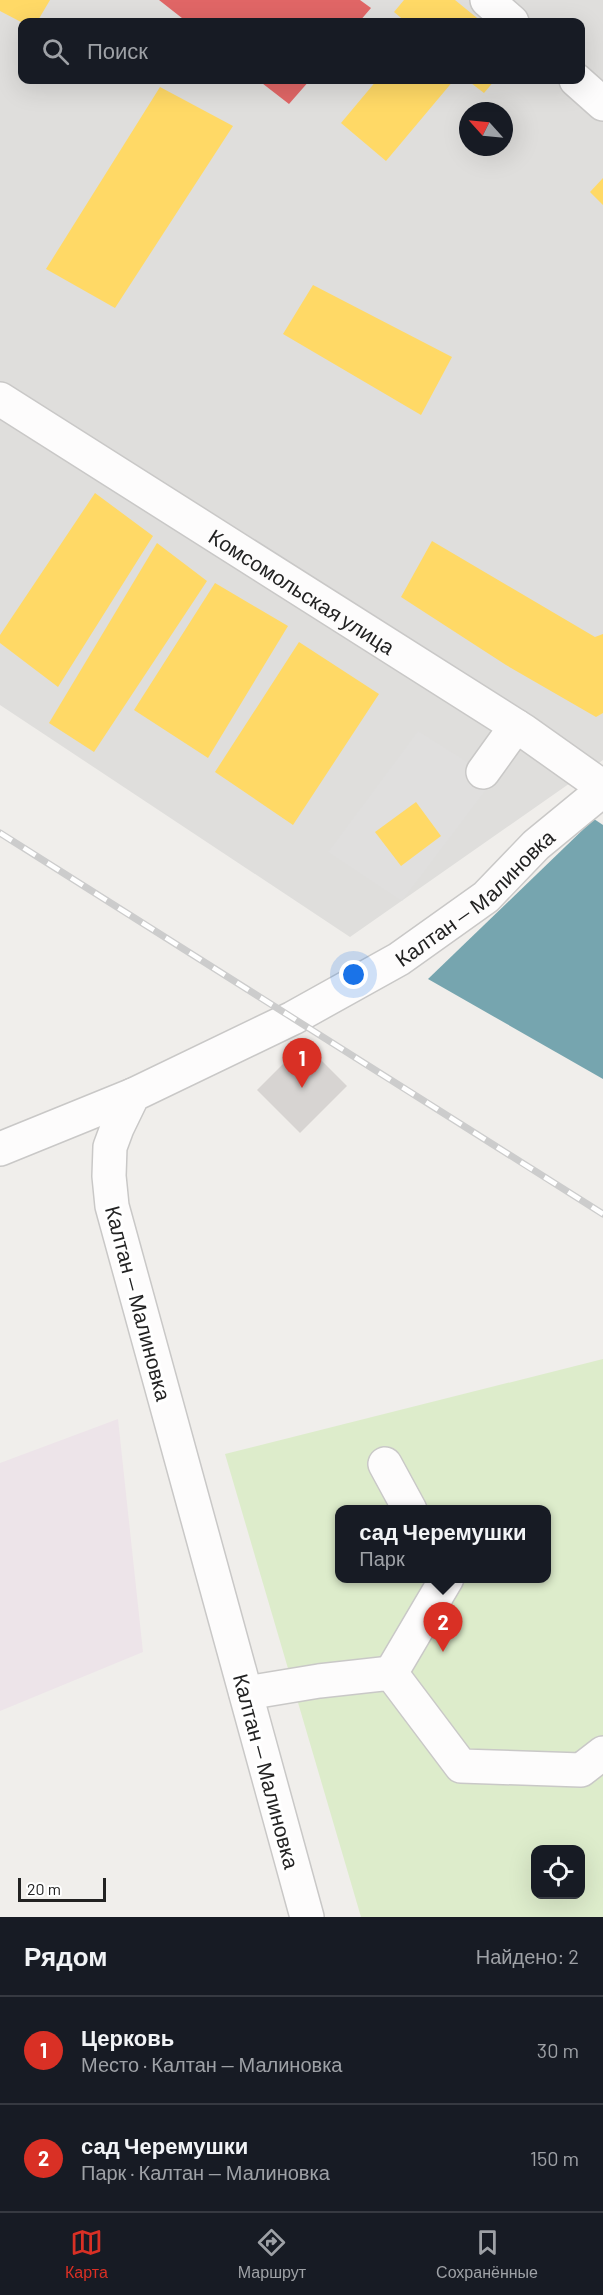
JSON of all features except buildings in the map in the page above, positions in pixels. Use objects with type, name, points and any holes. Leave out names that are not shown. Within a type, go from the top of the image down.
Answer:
[{"type":"street","points":[[487,0],[507,18]]},
{"type":"street","points":[[580,84],[603,104]]},
{"type":"street","name":"Комсомольская улица","points":[[0,399],[516,726],[603,788]]},
{"type":"street","points":[[483,772],[516,726]]},
{"type":"street","name":"Калтан — Малиновка","points":[[307,1917],[112,1206],[109,1176],[110,1147],[132,1095],[293,1018],[399,959],[486,897],[536,845],[603,788]]},
{"type":"street","points":[[0,1149],[132,1095]]},
{"type":"street","points":[[386,1464],[408,1505]]},
{"type":"street","points":[[391,1673],[444,1583]]},
{"type":"street","points":[[246,1694],[319,1681],[391,1673]]},
{"type":"street","points":[[391,1673],[461,1766],[581,1770],[603,1753]]},
{"type":"shaded area","points":[[0,0],[603,0],[603,760],[350,937],[0,705]]},
{"type":"shaded area","points":[[418,731],[483,772],[492,782],[402,901],[328,852]]},
{"type":"shaded area","points":[[118,1419],[143,1652],[0,1711],[0,1463]]},
{"type":"green space","points":[[603,1359],[603,1917],[361,1917],[225,1454]]},
{"type":"railway","points":[[0,833],[603,1214]]},
{"type":"place","name":"Церковь","points":[[302,1088]]},
{"type":"place","name":"сад Черемушки","points":[[443,1652]]}]
